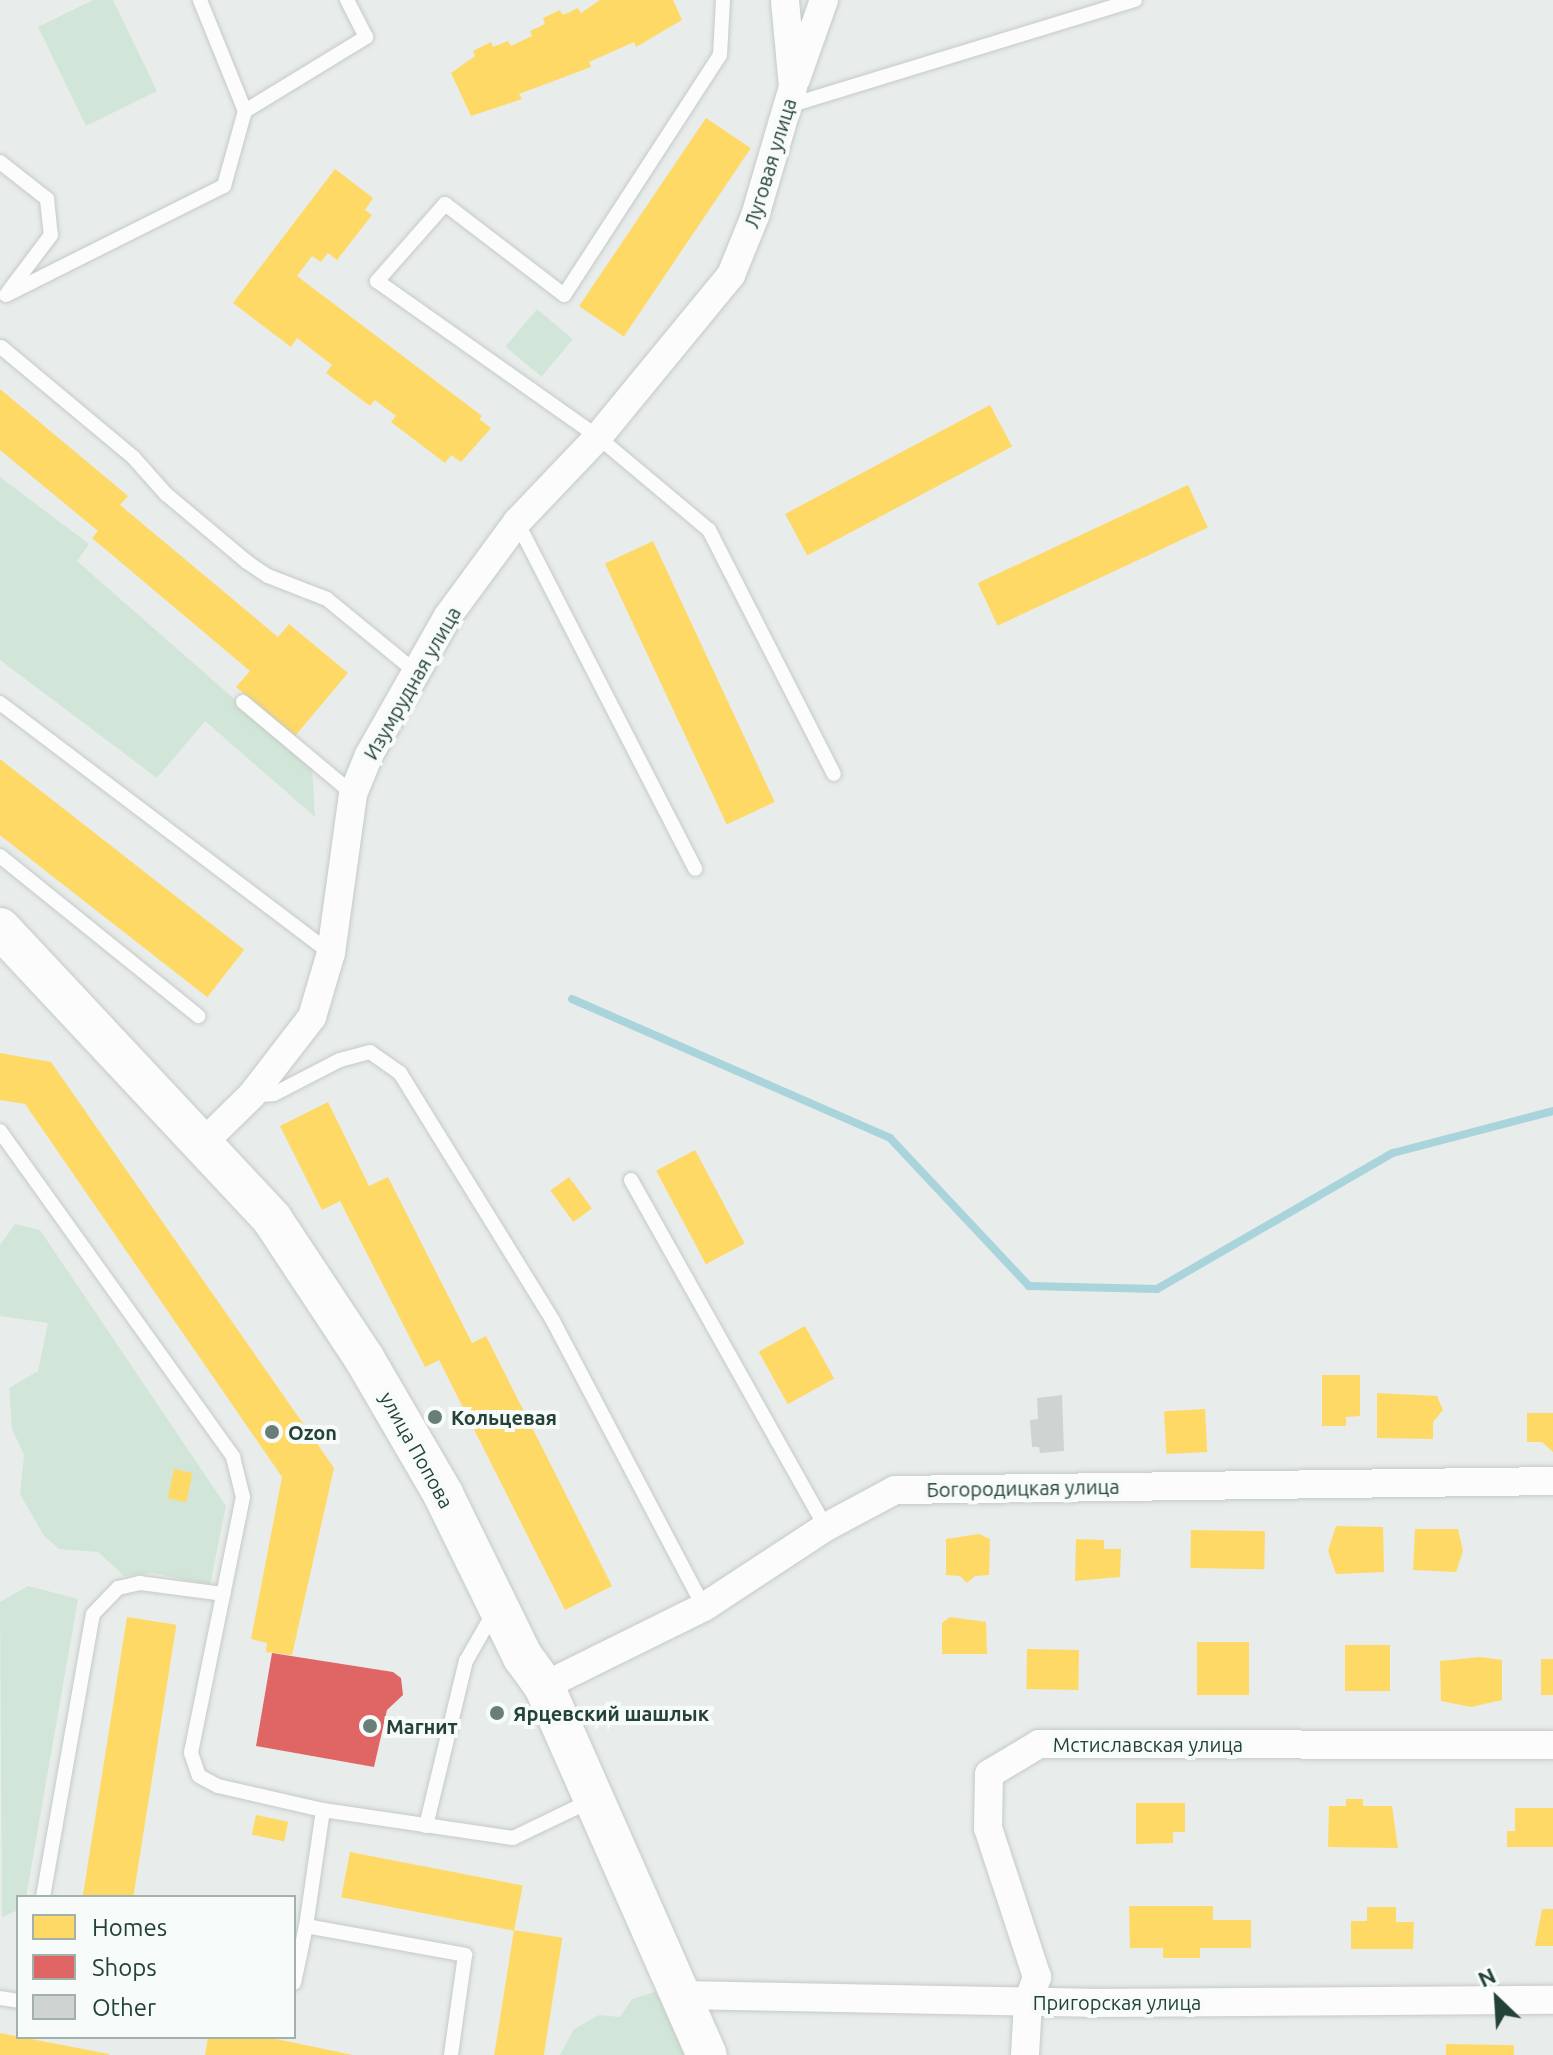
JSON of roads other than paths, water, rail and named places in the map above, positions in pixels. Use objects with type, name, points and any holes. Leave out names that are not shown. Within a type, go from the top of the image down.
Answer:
[{"type":"street","name":"Луговая улица","points":[[731,275],[755,216],[790,97],[785,0]]},
{"type":"street","points":[[790,97],[824,0]]},
{"type":"street","name":"Изумрудная улица","points":[[204,1142],[251,1096],[312,1017],[331,953],[353,794],[369,755],[448,616],[517,522],[598,437],[731,275]]},
{"type":"street","name":"улица Попова","points":[[0,928],[204,1142],[272,1219],[364,1358],[443,1494],[498,1605],[544,1686],[707,2055]]},
{"type":"street","name":"Богородицкая улица","points":[[544,1686],[704,1607],[826,1527],[895,1490],[1553,1481]]},
{"type":"street","name":"Мстиславская улица","points":[[1028,2002],[1037,1977],[988,1828],[989,1774],[1039,1744],[1553,1745]]},
{"type":"street","name":"Пригорская улица","points":[[681,1995],[1028,2002],[1553,2000]]},
{"type":"street","points":[[1025,2055],[1028,2002]]},
{"type":"lane","points":[[3,299],[224,186],[245,111],[200,0]]},
{"type":"lane","points":[[245,111],[366,37],[347,0]]},
{"type":"lane","points":[[723,0],[720,55],[564,295],[445,204],[377,281],[598,437],[709,530],[834,774]]},
{"type":"lane","points":[[790,97],[1135,0]]},
{"type":"lane","points":[[0,162],[47,199],[51,235],[3,299]]},
{"type":"lane","points":[[1,347],[133,457],[166,494],[247,562],[268,576],[327,599],[416,672]]},
{"type":"lane","points":[[517,522],[695,869]]},
{"type":"lane","points":[[243,702],[353,794]]},
{"type":"lane","points":[[0,703],[331,953]]},
{"type":"lane","points":[[0,856],[198,1016]]},
{"type":"lane","points":[[251,1096],[274,1094],[340,1060],[370,1052],[400,1073],[553,1321],[704,1607]]},
{"type":"lane","points":[[0,1131],[233,1457],[243,1497],[191,1753],[199,1776],[218,1786],[323,1810],[513,1838],[594,1800]]},
{"type":"lane","points":[[631,1180],[826,1527]]},
{"type":"lane","points":[[43,1895],[93,1614],[118,1588],[140,1583],[223,1594]]},
{"type":"lane","points":[[426,1826],[466,1661],[498,1605]]},
{"type":"lane","points":[[296,1974],[323,1810]]},
{"type":"lane","points":[[306,1926],[465,1955],[451,2055]]},
{"type":"waterway","points":[[572,999],[890,1138],[1029,1286],[1157,1289],[1393,1153],[1553,1111]]},
{"type":"place","name":"Кольцевая","points":[[435,1417]]},
{"type":"place","name":"Ozon","points":[[272,1432]]},
{"type":"place","name":"Ярцевский шашлык","points":[[497,1713]]},
{"type":"place","name":"Магнит","points":[[370,1726]]}]
